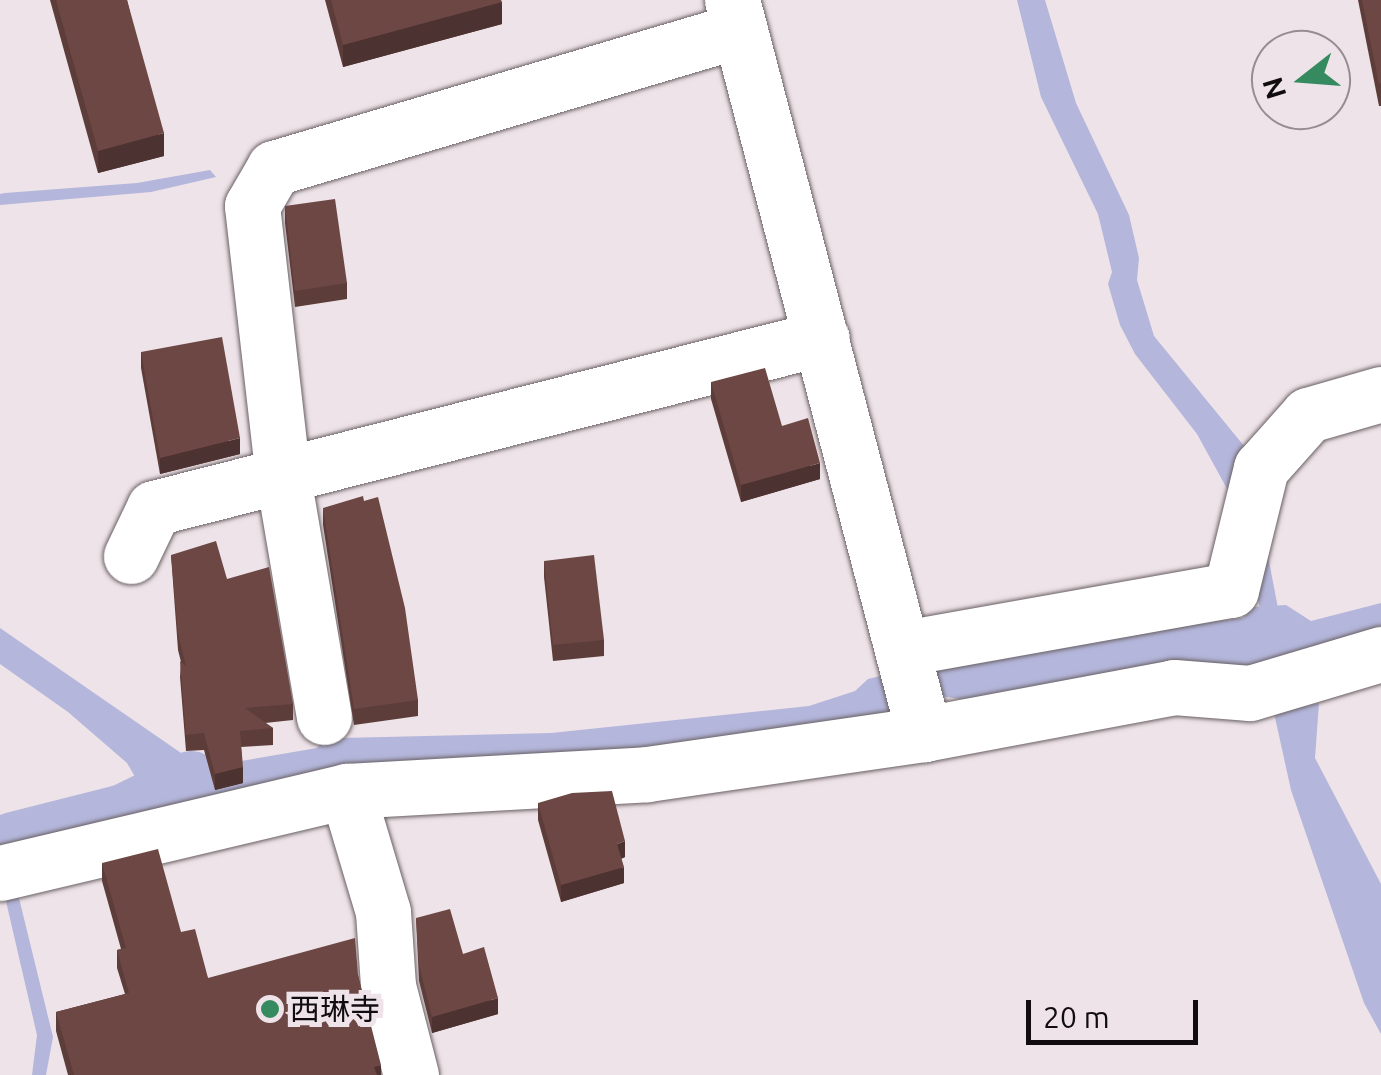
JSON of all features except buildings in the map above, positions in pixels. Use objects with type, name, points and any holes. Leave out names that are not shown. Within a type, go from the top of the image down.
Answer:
[{"type":"street","points":[[324,717],[284,478],[252,206],[274,168],[736,15],[922,726]]},
{"type":"street","points":[[131,556],[154,508],[822,338]]},
{"type":"street","points":[[904,648],[1231,590],[1248,506],[1261,468],[1308,414],[1381,394]]},
{"type":"street","points":[[0,873],[347,790],[647,774],[1174,687],[1250,692],[1381,654]]},
{"type":"street","points":[[347,790],[383,912],[388,986],[410,1075]]},
{"type":"water","points":[[1017,0],[1045,0],[1076,103],[1129,215],[1139,258],[1137,280],[1154,336],[1258,463],[1231,496],[1197,434],[1135,354],[1120,325],[1108,284],[1112,272],[1098,214],[1041,97]]},
{"type":"water","points":[[210,170],[216,177],[151,192],[0,205],[0,194],[5,193],[137,183]]},
{"type":"water","points":[[1381,603],[1381,638],[1260,670],[960,699],[941,696],[880,715],[156,813],[127,763],[68,712],[0,664],[0,628],[197,764],[212,766],[317,748],[321,742],[342,738],[551,733],[809,706],[855,691],[868,679],[1015,643],[1243,618],[1253,607],[1286,605],[1311,621]]},
{"type":"water","points":[[1319,703],[1315,758],[1381,884],[1381,1034],[1364,1003],[1291,790],[1274,713]]},
{"type":"water","points":[[18,894],[53,1037],[46,1075],[32,1075],[37,1035],[5,897]]},
{"type":"waterway","points":[[1259,557],[1273,630]]},
{"type":"waterway","points":[[13,842],[124,814],[191,781]]},
{"type":"place","name":"西琳寺","points":[[270,1009]]}]
